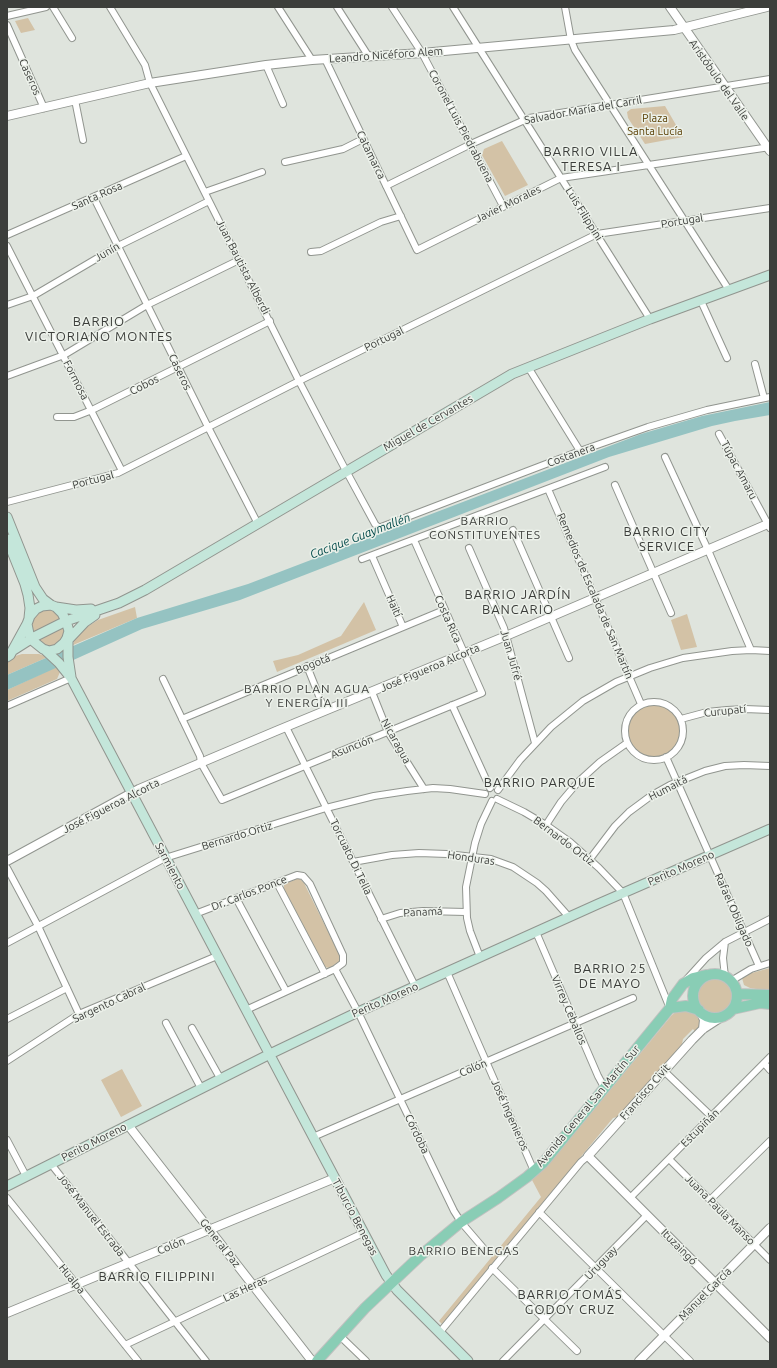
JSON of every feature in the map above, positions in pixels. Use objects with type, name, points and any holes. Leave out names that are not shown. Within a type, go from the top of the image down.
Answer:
[{"type":"main road","name":"Miguel de Cervantes","points":[[9,653],[66,621],[135,596],[512,374],[650,319],[769,277]]},
{"type":"main road","points":[[7,517],[35,588],[43,599],[60,610],[66,621],[69,629],[65,663]]},
{"type":"main road","points":[[7,539],[28,595],[30,608],[28,621],[32,639]]},
{"type":"main road","points":[[9,653],[36,609],[42,606],[53,606]]},
{"type":"main road","name":"Miguel de Cervantes","points":[[53,606],[76,610],[100,607],[104,608]]},
{"type":"main road","name":"Miguel de Cervantes","points":[[68,641],[85,622],[101,612],[104,608]]},
{"type":"main road","name":"Sarmiento","points":[[32,639],[46,652],[65,663],[71,678],[131,794],[270,1054]]},
{"type":"main road","points":[[9,653],[28,649],[46,652],[54,650],[68,641]]},
{"type":"main road","name":"Perito Moreno","points":[[7,1186],[128,1126],[220,1078],[358,1012],[770,829]]},
{"type":"main road","points":[[700,1011],[694,1000],[695,988],[701,980],[709,975]]},
{"type":"main road","points":[[683,984],[693,978],[709,975],[720,975],[728,979],[735,987],[737,994],[736,1003],[733,1009]]},
{"type":"main road","name":"Avenida General San Martín Sur","points":[[317,1361],[391,1283],[420,1256],[461,1222],[498,1198],[543,1163],[670,1008],[672,999],[683,984]]},
{"type":"main road","points":[[737,994],[770,995]]},
{"type":"main road","points":[[733,1009],[760,1003],[770,1004]]},
{"type":"main road","points":[[670,1008],[686,1006],[700,1011],[710,1017],[723,1016]]},
{"type":"main road","name":"Francisco Civit","points":[[723,1016],[733,1009]]},
{"type":"main road","name":"Tiburcio Benegas","points":[[270,1054],[391,1283],[468,1361]]},
{"type":"street","points":[[7,16],[46,7]]},
{"type":"street","points":[[53,7],[72,38]]},
{"type":"street","name":"Juan Bautista Alberdi","points":[[110,7],[145,65],[150,83],[299,381],[346,471],[378,527]]},
{"type":"street","points":[[278,7],[312,60]]},
{"type":"street","points":[[337,7],[369,57]]},
{"type":"street","name":"Coronel Luis Piedrabuena","points":[[392,7],[422,53],[503,206]]},
{"type":"street","name":"Luis Filippini","points":[[453,7],[650,319]]},
{"type":"street","points":[[566,7],[571,40],[576,50],[729,290]]},
{"type":"street","name":"Aristóbulo del Valle","points":[[670,7],[724,87],[769,148]]},
{"type":"street","points":[[767,7],[770,10]]},
{"type":"street","name":"Leandro Nicéforo Alem","points":[[7,116],[150,83],[266,65],[312,60],[422,53],[571,40],[683,28],[767,7]]},
{"type":"street","name":"Caseros","points":[[7,25],[44,108]]},
{"type":"street","name":"Catamarca","points":[[325,59],[417,250]]},
{"type":"street","points":[[266,65],[283,104]]},
{"type":"street","name":"Salvador María del Carril","points":[[386,186],[524,119],[770,79]]},
{"type":"street","points":[[75,100],[83,140]]},
{"type":"street","points":[[284,162],[343,149],[363,139]]},
{"type":"street","name":"Javier Morales","points":[[417,250],[561,178],[648,164],[769,148]]},
{"type":"street","name":"Santa Rosa","points":[[7,235],[94,198],[186,156]]},
{"type":"street","points":[[205,192],[262,172]]},
{"type":"street","name":"Caseros","points":[[94,198],[258,524]]},
{"type":"street","name":"Junín","points":[[7,305],[33,296],[118,246],[209,201]]},
{"type":"street","name":"Portugal","points":[[7,502],[114,475],[299,381],[597,234],[770,208]]},
{"type":"street","points":[[311,252],[321,250],[380,222],[400,216]]},
{"type":"street","name":"Formosa","points":[[7,246],[122,471]]},
{"type":"street","points":[[7,376],[64,356],[148,305],[239,260]]},
{"type":"street","points":[[701,301],[727,358]]},
{"type":"street","name":"Cobos","points":[[57,417],[74,417],[92,410],[270,322]]},
{"type":"street","points":[[754,364],[767,398]]},
{"type":"street","points":[[528,367],[580,451]]},
{"type":"street","name":"Costanera","points":[[378,527],[580,451],[677,418],[767,398]]},
{"type":"street","name":"Túpac Amaru","points":[[719,434],[769,525]]},
{"type":"street","points":[[665,457],[708,550],[751,650]]},
{"type":"street","points":[[362,559],[605,468]]},
{"type":"street","points":[[615,485],[671,613]]},
{"type":"street","name":"Remedios de Escalada de San Martín","points":[[548,489],[642,704]]},
{"type":"street","name":"José Figueroa Alcorta","points":[[8,858],[131,794],[201,763],[769,525]]},
{"type":"street","points":[[513,530],[569,658]]},
{"type":"street","name":"Costa Rica","points":[[414,540],[482,693]]},
{"type":"street","name":"Juan Jufré","points":[[469,548],[504,628],[535,743]]},
{"type":"street","name":"Haití","points":[[372,556],[403,627]]},
{"type":"street","name":"Bogotá","points":[[182,719],[444,610]]},
{"type":"street","points":[[480,957],[470,931],[466,912],[466,887],[478,830],[494,800],[499,795],[498,790],[513,768],[535,743],[558,720],[583,701],[630,676],[660,664],[683,658],[713,653],[751,650],[770,651]]},
{"type":"street","points":[[307,666],[326,711]]},
{"type":"street","points":[[7,706],[71,678]]},
{"type":"street","points":[[163,679],[200,756],[201,763]]},
{"type":"street","name":"Nicaragua","points":[[372,692],[388,732],[424,789]]},
{"type":"street","name":"Asunción","points":[[201,763],[222,800],[482,693]]},
{"type":"street","points":[[650,701],[669,705],[676,711],[681,719],[684,728],[680,745],[674,752],[666,757],[658,760],[644,758],[632,750],[627,743],[625,735],[626,720],[635,708],[642,704],[650,701]]},
{"type":"street","points":[[452,705],[490,788]]},
{"type":"street","name":"Curupatí","points":[[681,719],[707,712],[722,710],[770,710]]},
{"type":"street","name":"Torcuato Di Tella","points":[[286,727],[415,986]]},
{"type":"street","points":[[546,825],[561,802],[578,782],[600,762],[627,743]]},
{"type":"street","points":[[666,757],[710,855]]},
{"type":"street","name":"Humaitá","points":[[590,859],[615,826],[628,812],[652,795],[677,782],[705,771],[725,766],[770,766]]},
{"type":"street","points":[[490,788],[498,790]]},
{"type":"street","points":[[485,794],[490,788]]},
{"type":"street","name":"Bernardo Ortiz","points":[[7,943],[165,858],[326,808],[374,796],[424,789],[450,789],[485,794],[486,798],[524,812],[546,825],[590,859],[623,893]]},
{"type":"street","name":"Honduras","points":[[353,862],[405,853],[472,856],[498,861],[520,871],[546,891],[569,917]]},
{"type":"street","name":"Rafael Obligado","points":[[710,855],[759,966]]},
{"type":"street","points":[[7,868],[38,926],[79,1014]]},
{"type":"street","name":"Dr. Carlos Ponce","points":[[195,914],[297,875],[303,876],[310,884],[343,955],[343,962],[335,969]]},
{"type":"street","points":[[277,883],[325,974]]},
{"type":"street","points":[[623,893],[670,1008]]},
{"type":"street","points":[[236,898],[286,991]]},
{"type":"street","name":"Panamá","points":[[381,918],[423,911],[466,912]]},
{"type":"street","points":[[683,984],[701,963],[725,942],[770,918]]},
{"type":"street","name":"Virrey Ceballos","points":[[536,932],[575,1024],[604,1087]]},
{"type":"street","points":[[725,942],[723,958],[728,979],[770,963]]},
{"type":"street","name":"Sargento Cabral","points":[[7,1062],[79,1014],[217,956]]},
{"type":"street","points":[[246,1010],[335,969]]},
{"type":"street","name":"Córdoba","points":[[335,969],[358,1012],[454,1212],[485,1250]]},
{"type":"street","name":"José Ingenieros","points":[[447,972],[534,1171]]},
{"type":"street","points":[[7,1020],[67,988]]},
{"type":"street","name":"Colón","points":[[314,1137],[633,998]]},
{"type":"street","points":[[700,1011],[704,1020],[703,1029]]},
{"type":"street","name":"Francisco Civit","points":[[588,1156],[613,1127],[625,1117],[664,1071],[703,1029],[723,1016]]},
{"type":"street","points":[[166,1023],[201,1088]]},
{"type":"street","points":[[192,1028],[220,1078]]},
{"type":"street","name":"Estupiñán","points":[[630,1198],[770,1057]]},
{"type":"street","points":[[764,1063],[770,1070]]},
{"type":"street","points":[[664,1071],[711,1116]]},
{"type":"street","name":"General Paz","points":[[128,1126],[312,1361]]},
{"type":"street","points":[[7,1140],[26,1176]]},
{"type":"street","points":[[710,1200],[770,1141]]},
{"type":"street","points":[[440,1332],[581,1162],[588,1156]]},
{"type":"street","name":"Ituzaingó","points":[[588,1156],[770,1338]]},
{"type":"street","name":"Juana Paula Manso","points":[[669,1159],[770,1260]]},
{"type":"street","name":"José Manuel Estrada","points":[[51,1164],[206,1361]]},
{"type":"street","name":"Colón","points":[[7,1313],[335,1178]]},
{"type":"street","name":"Hualpa","points":[[7,1198],[138,1361]]},
{"type":"street","points":[[539,1212],[690,1361]]},
{"type":"street","name":"Uruguay","points":[[503,1361],[647,1215]]},
{"type":"street","name":"Manuel García","points":[[639,1361],[770,1228]]},
{"type":"street","name":"Las Heras","points":[[126,1346],[363,1232]]},
{"type":"street","points":[[492,1268],[577,1351]]},
{"type":"street","points":[[340,1336],[366,1361]]},
{"type":"green space","points":[[28,18],[35,30],[21,33],[15,21]]},
{"type":"green space","name":"Plaza Santa Lucía","points":[[665,106],[683,137],[645,144],[628,118],[627,112],[631,109]]},
{"type":"green space","points":[[502,141],[528,185],[505,196],[482,155],[484,149]]},
{"type":"green space","points":[[364,602],[376,630],[277,672],[273,661],[298,655],[341,636]]},
{"type":"green space","points":[[135,607],[137,618],[73,645],[75,638],[87,627],[98,620]]},
{"type":"green space","points":[[47,608],[56,611],[62,619],[33,634],[31,624],[34,614]]},
{"type":"green space","points":[[687,614],[697,647],[681,650],[671,620]]},
{"type":"green space","points":[[64,626],[65,631],[58,644],[49,647],[36,640]]},
{"type":"green space","points":[[22,654],[39,654],[48,657],[7,675],[7,661]]},
{"type":"green space","points":[[58,666],[60,672],[57,679],[7,701],[7,690]]},
{"type":"green space","points":[[648,702],[660,702],[675,710],[683,725],[683,737],[675,752],[660,760],[648,760],[633,752],[625,737],[625,725],[633,710]]},
{"type":"green space","points":[[300,879],[304,883],[340,956],[339,962],[329,968],[325,967],[284,889],[284,884]]},
{"type":"green space","points":[[770,968],[770,991],[750,988],[744,985],[742,978],[748,974]]},
{"type":"green space","points":[[715,978],[725,981],[730,986],[733,996],[730,1006],[725,1011],[715,1014],[705,1011],[700,1006],[697,996],[700,986],[705,981]]},
{"type":"green space","points":[[685,1010],[696,1014],[701,1022],[696,1033],[693,1029],[683,1039],[682,1044],[621,1116],[613,1118],[442,1324],[439,1321],[541,1197],[532,1180],[559,1152],[672,1015],[676,1012]]},
{"type":"green space","points":[[122,1069],[142,1106],[121,1117],[101,1080]]},
{"type":"water","points":[[770,402],[770,415],[712,426],[609,457],[240,600],[142,629],[7,690],[7,675],[137,618],[248,584],[641,434],[702,416]]},
{"type":"district","name":"BARRIO VILLA TERESA I","points":[[591,160]]},
{"type":"district","name":"BARRIO VICTORIANO MONTES","points":[[99,330]]},
{"type":"district","name":"BARRIO CONSTITUYENTES","points":[[485,528]]},
{"type":"district","name":"BARRIO CITY SERVICE","points":[[667,540]]},
{"type":"district","name":"BARRIO JARDÍN BANCARIO","points":[[518,602]]},
{"type":"district","name":"BARRIO PLAN AGUA Y ENERGÍA III","points":[[307,696]]},
{"type":"district","name":"BARRIO PARQUE","points":[[540,783]]},
{"type":"district","name":"BARRIO 25 DE MAYO","points":[[610,976]]},
{"type":"district","name":"BARRIO BENEGAS","points":[[464,1251]]},
{"type":"district","name":"BARRIO FILIPPINI","points":[[157,1277]]},
{"type":"district","name":"BARRIO TOMÁS GODOY CRUZ","points":[[570,1302]]},
{"type":"water label","name":"Cacique Guaymallén","points":[[360,536]]}]
